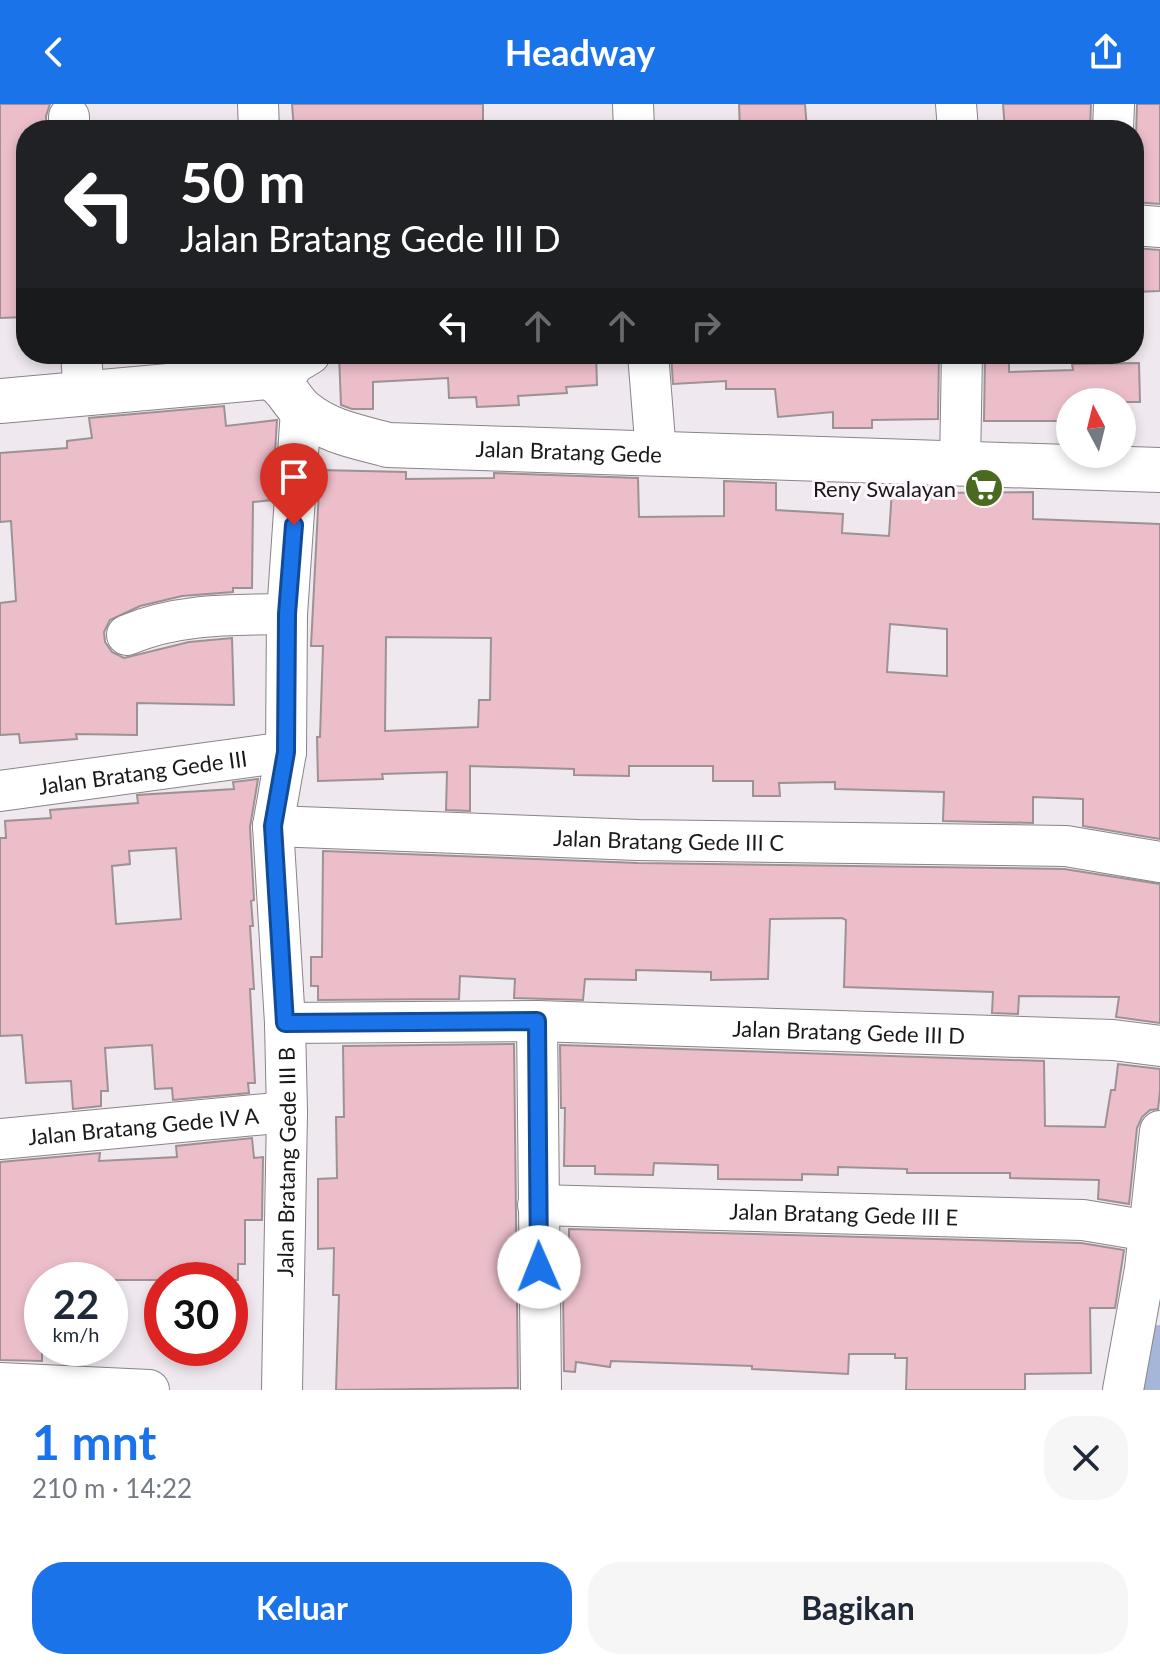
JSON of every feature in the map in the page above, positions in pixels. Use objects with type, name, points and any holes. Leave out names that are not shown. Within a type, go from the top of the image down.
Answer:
[{"type":"main road","points":[[0,401],[83,373],[229,379],[288,376]]},
{"type":"main road","name":"Jalan Bratang Gede","points":[[288,376],[321,424],[344,434],[388,445],[1160,470]]},
{"type":"street","points":[[649,364],[656,453]]},
{"type":"street","points":[[960,464],[962,364]]},
{"type":"street","name":"Jalan Bratang Gede III B","points":[[282,1390],[287,1112],[273,826],[286,752],[288,376]]},
{"type":"street","points":[[127,635],[149,625],[211,615],[287,614]]},
{"type":"street","name":"Jalan Bratang Gede III","points":[[0,791],[286,752]]},
{"type":"street","name":"Jalan Bratang Gede III C","points":[[273,826],[638,840],[1066,846],[1160,862]]},
{"type":"street","points":[[537,1021],[541,1390]]},
{"type":"street","name":"Jalan Bratang Gede III D","points":[[285,1023],[537,1021],[1113,1040],[1160,1046]]},
{"type":"street","name":"Jalan Bratang Gede IV A","points":[[0,1139],[287,1112]]},
{"type":"street","points":[[1123,1390],[1149,1231],[1160,1131]]},
{"type":"street","name":"Jalan Bratang Gede III E","points":[[538,1205],[1083,1220],[1149,1231]]},
{"type":"street","points":[[0,1383],[149,1390]]},
{"type":"building","points":[[0,104],[50,104],[46,120],[16,120],[16,317],[0,318]]},
{"type":"building","points":[[292,104],[483,104],[483,120],[293,120]]},
{"type":"building","points":[[739,104],[805,104],[806,120],[740,120]]},
{"type":"building","points":[[1003,104],[1091,104],[1090,120],[1004,120]]},
{"type":"building","points":[[1137,104],[1160,104],[1160,204],[1144,203],[1144,120],[1137,120]]},
{"type":"building","points":[[1144,249],[1160,250],[1160,291],[1144,292]]},
{"type":"building","points":[[339,364],[596,364],[597,385],[566,387],[567,393],[518,396],[519,405],[477,407],[476,397],[449,398],[448,378],[373,382],[373,409],[352,409],[341,405]]},
{"type":"building","points":[[672,364],[939,364],[938,419],[872,420],[872,428],[833,428],[833,412],[778,417],[775,389],[726,389],[726,381],[673,384]]},
{"type":"building","points":[[985,364],[1009,364],[1009,372],[1073,370],[1072,364],[1139,364],[1140,402],[1136,402],[1136,388],[1056,388],[1056,421],[984,421]]},
{"type":"building","points":[[224,406],[226,426],[277,420],[272,500],[253,502],[252,588],[182,596],[140,606],[110,620],[104,632],[105,642],[112,652],[124,658],[189,642],[232,638],[234,705],[137,703],[137,735],[76,734],[77,739],[20,743],[19,734],[0,735],[0,603],[16,601],[11,521],[0,522],[0,453],[67,448],[67,441],[92,438],[89,418]]},
{"type":"building","points":[[320,470],[406,472],[406,479],[494,478],[494,473],[638,478],[639,517],[724,516],[724,481],[776,483],[776,510],[843,514],[842,533],[889,536],[892,490],[931,493],[1033,492],[1033,519],[1160,524],[1160,839],[1083,826],[1083,799],[1033,797],[1033,823],[943,821],[944,792],[835,789],[835,782],[779,783],[780,796],[753,796],[753,781],[713,781],[713,766],[629,766],[629,776],[574,775],[574,769],[470,766],[470,811],[446,810],[447,772],[382,774],[383,779],[318,781],[317,737],[320,737],[323,646],[311,646]],"holes":[[[890,624],[947,629],[947,676],[887,672]],[[386,637],[491,638],[490,700],[479,700],[478,727],[385,731]]]},
{"type":"building","points":[[258,779],[250,827],[254,900],[251,901],[253,926],[250,926],[254,989],[250,989],[255,1083],[248,1083],[249,1093],[173,1100],[172,1088],[155,1089],[152,1045],[105,1048],[108,1091],[101,1091],[101,1106],[73,1109],[71,1081],[26,1083],[22,1035],[0,1036],[0,838],[6,838],[5,821],[51,818],[50,810],[138,803],[137,795],[234,789],[233,782]],"holes":[[[176,848],[181,919],[116,924],[112,866],[130,864],[129,851]]]},
{"type":"building","points":[[323,851],[638,863],[1064,869],[1160,884],[1160,1023],[1116,1017],[1119,997],[1019,996],[1018,1014],[992,1013],[993,992],[844,987],[846,920],[842,918],[770,919],[768,979],[711,980],[711,972],[636,970],[636,980],[585,979],[583,1000],[514,998],[515,979],[460,976],[459,999],[318,1000],[318,986],[311,986],[311,957],[322,957]]},
{"type":"building","points":[[514,1044],[518,1388],[336,1390],[339,1295],[333,1295],[334,1248],[318,1249],[318,1179],[337,1178],[336,1117],[344,1117],[343,1046]]},
{"type":"building","points":[[560,1045],[1044,1061],[1045,1126],[1105,1127],[1118,1064],[1160,1069],[1160,1091],[1158,1109],[1150,1110],[1142,1117],[1137,1128],[1129,1204],[1098,1199],[1099,1180],[1010,1178],[1010,1173],[907,1173],[907,1169],[838,1167],[838,1175],[802,1174],[802,1180],[718,1179],[718,1165],[654,1163],[653,1175],[595,1174],[595,1166],[564,1166],[565,1108],[561,1108]]},
{"type":"building","points":[[252,1138],[254,1158],[263,1157],[262,1220],[245,1220],[245,1262],[144,1262],[144,1280],[128,1280],[128,1262],[24,1262],[24,1361],[0,1360],[0,1162],[100,1153],[99,1161],[177,1157],[176,1146]]},
{"type":"building","points":[[569,1229],[1081,1243],[1124,1250],[1115,1308],[1090,1308],[1091,1373],[1025,1374],[1025,1390],[906,1390],[907,1358],[895,1358],[895,1354],[849,1354],[848,1374],[752,1369],[752,1366],[611,1361],[610,1367],[576,1362],[575,1372],[564,1371],[563,1288],[569,1288]]},
{"type":"waterway","points":[[1154,1390],[1160,1353]]},
{"type":"place","name":"Reny Swalayan","points":[[984,488]]},
{"type":"route","points":[[294,525],[287,614],[286,752],[273,826],[285,1023],[537,1021],[539,1267]]}]
